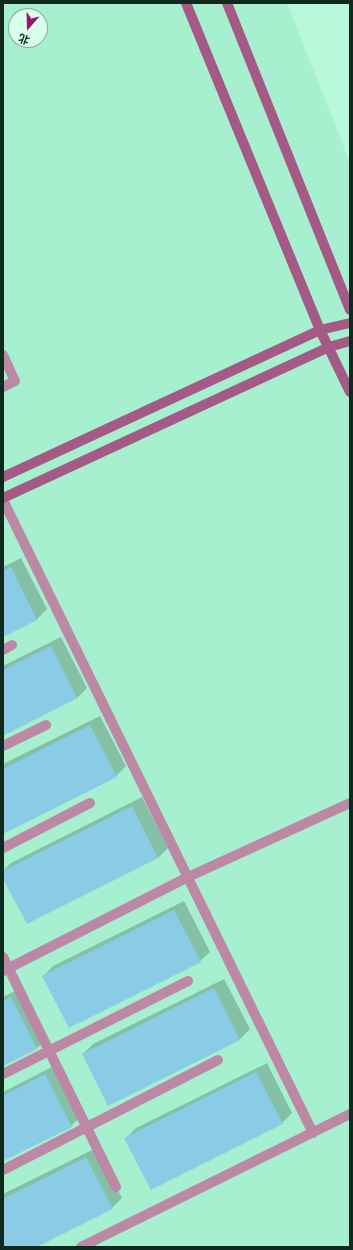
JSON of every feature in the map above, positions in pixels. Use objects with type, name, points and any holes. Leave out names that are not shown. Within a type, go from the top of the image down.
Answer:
[{"type":"street","points":[[186,3],[320,330],[350,392]]},
{"type":"street","points":[[227,3],[350,310]]},
{"type":"street","points":[[3,477],[320,330],[350,323]]},
{"type":"street","points":[[313,1133],[3,499],[329,347],[350,341]]},
{"type":"street","points":[[3,355],[15,381],[3,387]]},
{"type":"street","points":[[3,746],[46,725]]},
{"type":"street","points":[[6,970],[188,878],[350,803]]},
{"type":"street","points":[[3,848],[90,804]]},
{"type":"street","points":[[3,957],[6,970],[49,1051],[116,1187]]},
{"type":"street","points":[[3,1074],[188,981]]},
{"type":"street","points":[[3,1170],[218,1060]]},
{"type":"street","points":[[81,1247],[350,1114]]},
{"type":"shaded area","points":[[3,3],[287,3],[350,163],[350,1247],[3,1247]]},
{"type":"building","points":[[11,567],[37,620],[3,637],[3,571]]},
{"type":"building","points":[[51,646],[77,698],[3,736],[3,670]]},
{"type":"building","points":[[90,725],[117,777],[3,834],[3,769]]},
{"type":"building","points":[[132,806],[158,858],[27,924],[3,879],[3,871]]},
{"type":"building","points":[[174,910],[201,962],[69,1028],[42,976]]},
{"type":"building","points":[[214,988],[240,1040],[108,1106],[82,1054]]},
{"type":"building","points":[[11,997],[37,1049],[3,1066],[3,1001]]},
{"type":"building","points":[[256,1072],[283,1124],[151,1190],[124,1138]]},
{"type":"building","points":[[45,1074],[72,1127],[3,1161],[3,1096]]},
{"type":"building","points":[[86,1157],[113,1209],[37,1247],[3,1247],[3,1199]]}]
